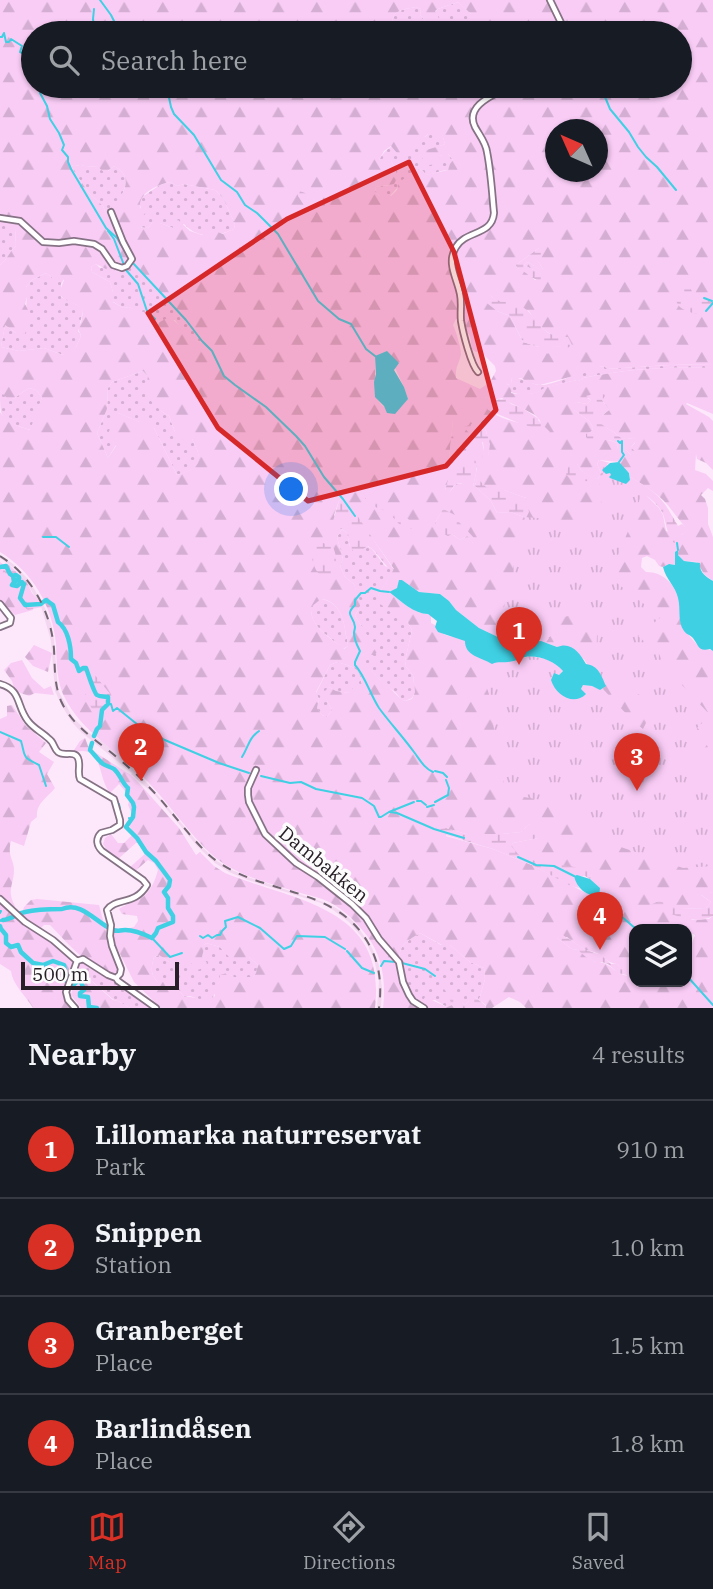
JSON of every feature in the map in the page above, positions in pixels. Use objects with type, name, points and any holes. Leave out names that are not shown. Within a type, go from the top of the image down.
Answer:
[{"type":"street","points":[[550,0],[560,21]]},
{"type":"street","points":[[478,372],[474,368],[463,329],[460,294],[454,277],[452,257],[461,241],[485,229],[492,222],[494,213],[488,155],[475,126],[474,115],[486,98]]},
{"type":"street","points":[[0,218],[20,221],[38,239],[48,243],[74,241],[94,244],[102,249],[113,265],[122,268],[130,263],[131,257],[111,212]]},
{"type":"street","points":[[0,604],[11,620],[0,627]]},
{"type":"street","points":[[0,684],[13,691],[26,718],[36,730],[52,741],[58,752],[76,755],[79,760],[80,779],[114,799],[120,825],[99,834],[98,845],[102,852],[140,878],[147,886],[131,900],[109,906],[106,912],[112,946],[121,969],[116,978]]},
{"type":"street","name":"Dambakken","points":[[256,770],[248,788],[248,795],[265,834],[296,863],[352,904],[366,918],[379,939],[399,962],[406,989],[414,1001],[424,1008]]},
{"type":"street","points":[[0,899],[28,925],[53,940],[77,961]]},
{"type":"street","points":[[77,961],[82,959],[116,978],[156,1008]]},
{"type":"street","points":[[75,1008],[66,992],[77,961]]},
{"type":"highlighted area","points":[[409,162],[454,252],[496,410],[446,466],[308,501],[218,428],[148,313],[287,219]]},
{"type":"shaded area","points":[[0,555],[29,580],[44,606],[54,640],[58,690],[73,718],[89,733],[108,745],[148,784],[217,861],[248,877],[329,904],[356,924],[372,948],[379,965],[381,1008],[377,1008],[379,981],[374,959],[366,942],[349,922],[321,903],[248,880],[215,863],[197,846],[155,795],[71,721],[55,691],[51,641],[41,606],[26,582]]},
{"type":"green space","points":[[0,0],[713,0],[713,364],[607,369],[604,366],[540,385],[521,378],[511,378],[512,383],[506,384],[513,385],[511,393],[529,394],[546,387],[615,372],[713,368],[713,414],[686,404],[713,421],[713,470],[697,459],[696,454],[695,470],[706,474],[713,481],[713,491],[708,488],[701,495],[708,508],[708,524],[713,537],[713,581],[704,574],[697,562],[684,561],[678,551],[675,565],[659,566],[647,556],[642,558],[641,567],[646,572],[664,577],[672,585],[679,602],[680,619],[684,629],[698,645],[713,651],[713,892],[701,895],[711,902],[706,908],[682,909],[692,920],[709,919],[713,916],[713,1008],[526,1008],[509,997],[492,1008],[486,1008],[479,1000],[485,979],[484,968],[470,962],[450,945],[442,945],[420,933],[402,947],[400,953],[406,984],[419,1002],[425,997],[454,1008],[383,1008],[384,980],[377,953],[368,937],[350,917],[326,901],[250,877],[225,865],[196,838],[149,783],[81,722],[60,687],[54,630],[39,591],[22,569],[0,552],[0,412],[9,422],[30,430],[42,397],[36,390],[29,388],[13,399],[8,399],[0,391],[0,265],[16,246],[15,228],[0,220]],"holes":[[[428,134],[442,134],[445,144],[420,154],[429,165],[438,164],[440,156],[448,154],[453,160],[448,170],[426,175],[419,169],[399,182],[397,190],[391,196],[380,196],[375,192],[376,187],[394,184],[397,177],[390,159],[379,160],[384,151],[391,146],[397,153],[407,153]],[[114,166],[120,170],[126,181],[125,187],[110,208],[111,214],[106,214],[103,206],[89,193],[71,167],[98,167],[105,173]],[[170,182],[177,186],[184,184],[215,190],[223,198],[235,224],[234,229],[222,234],[210,228],[202,235],[190,231],[178,220],[174,222],[173,228],[160,223],[141,228],[144,224],[142,217],[146,212],[140,208],[140,203],[145,194]],[[539,248],[536,259],[543,269],[528,262],[524,265],[543,275],[535,280],[516,265]],[[132,263],[147,277],[175,309],[180,310],[203,340],[202,343],[187,334],[169,317],[160,322],[143,312],[129,307],[123,308],[113,302],[110,282],[92,272],[91,267],[96,264],[117,272]],[[46,273],[53,278],[62,278],[64,280],[59,293],[83,311],[81,323],[77,326],[81,336],[76,347],[68,349],[63,355],[44,348],[19,351],[1,347],[5,325],[16,333],[25,334],[29,321],[25,304],[28,293],[26,287],[32,280]],[[490,295],[497,301],[529,311],[542,328],[561,338],[561,346],[539,347],[523,342],[510,316],[497,311]],[[456,319],[463,319],[472,349],[481,352],[495,366],[496,371],[490,382],[480,389],[456,378],[461,354],[453,325]],[[387,351],[408,399],[395,413],[380,403],[375,386],[375,357]],[[143,371],[148,376],[145,395],[169,416],[175,432],[185,442],[192,439],[199,458],[191,470],[177,475],[154,428],[156,421],[151,418],[140,422],[118,413],[107,436],[116,446],[108,458],[97,433],[107,409],[108,388],[112,382]],[[485,397],[493,400],[502,398],[532,413],[539,419],[545,435],[536,428],[497,415],[486,405]],[[587,398],[603,398],[609,410],[600,420],[604,426],[622,439],[634,438],[631,455],[626,450],[618,449],[617,443],[586,437],[593,427],[574,410],[576,402],[587,404],[591,400]],[[456,420],[456,437],[477,468],[473,487],[456,484],[445,496],[453,421]],[[475,423],[486,430],[488,456],[482,442],[472,441],[469,434],[469,426]],[[599,460],[619,462],[624,470],[629,472],[630,477],[663,500],[688,530],[681,535],[666,531],[659,508],[644,493],[619,481],[589,480],[569,464],[577,464],[586,474],[598,479],[601,473],[597,464]],[[477,479],[487,489],[504,490],[526,498],[526,518],[511,512],[497,513],[491,501],[475,486]],[[343,497],[394,569],[378,595],[379,603],[401,620],[407,621],[412,630],[405,661],[406,667],[413,675],[415,692],[412,699],[405,701],[400,698],[361,658],[364,654],[373,655],[378,652],[355,616],[360,601],[354,584],[345,577],[340,566],[343,559],[337,537],[342,529],[334,515]],[[443,509],[467,536],[460,540],[435,523]],[[402,580],[419,592],[440,594],[479,628],[503,642],[541,641],[584,659],[603,692],[592,686],[583,685],[581,689],[555,673],[559,675],[563,670],[545,659],[524,658],[510,662],[457,637],[445,635],[431,623],[431,616],[413,609],[389,592],[397,588]],[[321,599],[335,605],[344,624],[348,646],[344,649],[317,626],[311,607]],[[337,662],[357,670],[362,684],[354,686],[350,693],[329,687],[325,691],[332,710],[327,717],[317,708],[319,699],[316,692],[330,665]],[[529,824],[538,838],[513,843],[511,846],[517,854],[525,859],[593,872],[590,879],[600,888],[586,893],[534,866],[493,849],[446,836],[446,828],[466,834],[521,832]],[[567,937],[584,949],[597,953],[617,964],[627,976],[604,963],[595,962],[557,938]]]},
{"type":"green space","points":[[458,2],[471,14],[471,21],[440,21],[435,12]]},
{"type":"green space","points":[[404,9],[421,9],[420,15],[426,21],[392,21],[396,13]]},
{"type":"green space","points":[[442,133],[445,144],[440,146],[440,156],[447,153],[453,160],[448,170],[425,175],[419,169],[403,181],[390,196],[380,196],[375,192],[376,187],[390,185],[396,169],[390,160],[379,160],[388,149],[428,134]]},
{"type":"green space","points":[[114,166],[125,176],[125,188],[112,214],[106,214],[103,206],[89,193],[71,167],[98,167],[108,171]]},
{"type":"green space","points":[[170,182],[177,186],[184,184],[215,190],[223,198],[235,224],[234,229],[208,235],[195,232],[184,224],[173,228],[160,223],[152,223],[148,228],[138,227],[141,209],[139,201],[160,185]]},
{"type":"green space","points":[[300,191],[310,198],[315,191],[321,191],[326,197],[324,211],[321,214],[307,209],[298,196]]},
{"type":"green space","points":[[0,220],[15,227],[16,246],[0,265]]},
{"type":"green space","points":[[539,248],[543,252],[537,260],[542,271],[528,262],[524,265],[544,275],[545,279],[537,280],[516,265]]},
{"type":"green space","points":[[132,263],[180,310],[203,340],[202,343],[188,338],[175,320],[152,320],[143,312],[129,307],[123,308],[112,301],[110,282],[92,272],[91,267],[96,264],[100,268],[109,266],[117,272]]},
{"type":"green space","points":[[46,273],[53,278],[64,279],[61,284],[61,297],[81,307],[83,311],[78,331],[81,336],[76,347],[63,355],[44,348],[19,351],[1,347],[5,325],[16,333],[25,333],[26,287],[32,280]]},
{"type":"green space","points":[[676,281],[687,285],[692,291],[687,298],[691,303],[699,297],[713,302],[713,309],[707,308],[696,314],[680,307],[675,296]]},
{"type":"green space","points":[[490,295],[524,308],[544,330],[558,337],[568,337],[572,345],[566,349],[561,346],[553,347],[548,354],[539,347],[523,342],[510,316],[497,311],[483,300]]},
{"type":"green space","points":[[713,364],[713,368],[680,367],[615,372],[547,387],[528,394],[511,392],[512,386],[506,383],[512,383],[511,378],[515,378],[544,385],[604,366],[608,369]]},
{"type":"green space","points":[[143,371],[148,376],[161,411],[169,416],[175,432],[192,439],[196,447],[199,458],[192,470],[177,475],[154,428],[118,413],[116,445],[108,458],[97,433],[107,409],[108,388],[112,382]]},
{"type":"green space","points":[[29,388],[36,390],[42,397],[31,430],[4,419],[0,401],[0,391],[13,399]]},
{"type":"green space","points":[[597,393],[606,395],[602,400],[609,410],[601,417],[600,422],[622,439],[637,440],[631,447],[637,454],[635,456],[626,450],[618,450],[617,443],[603,440],[595,443],[586,437],[593,427],[573,407],[576,402],[587,404],[591,400],[586,396]]},
{"type":"green space","points":[[482,396],[493,400],[506,399],[539,419],[550,432],[545,436],[535,428],[488,410],[479,399]]},
{"type":"green space","points":[[453,420],[456,420],[456,437],[463,434],[467,437],[466,452],[474,458],[476,471],[473,487],[467,488],[458,483],[448,497],[445,497],[449,478]]},
{"type":"green space","points":[[480,421],[490,444],[488,458],[485,460],[482,457],[483,442],[471,445],[471,438],[464,427]]},
{"type":"green space","points":[[599,460],[610,463],[607,464],[607,483],[576,482],[566,474],[569,464],[577,464],[586,474],[598,479],[601,473],[597,464]]},
{"type":"green space","points":[[606,466],[643,490],[609,577],[661,617],[638,636],[659,654],[666,668],[710,715],[697,728],[713,737],[692,764],[713,776],[713,866],[683,868],[597,839],[553,802],[506,794],[481,658],[513,662],[530,656],[546,659],[563,670],[554,674],[581,698],[586,695],[583,686],[603,689],[643,729],[654,707],[630,687],[606,685],[596,667],[597,634],[579,614],[563,617],[545,644],[536,641],[518,645],[490,633],[503,612],[525,517],[584,522],[608,494],[599,484]]},
{"type":"green space","points":[[630,477],[657,495],[678,526],[682,524],[689,530],[681,535],[677,543],[674,543],[670,536],[658,506],[643,493],[626,484]]},
{"type":"green space","points":[[477,478],[487,488],[500,485],[504,490],[526,498],[529,512],[526,518],[511,512],[497,513],[491,501],[475,486]]},
{"type":"green space","points":[[344,496],[394,570],[368,546],[358,552],[354,552],[350,547],[347,533],[338,529],[333,521],[339,501]]},
{"type":"green space","points":[[367,496],[401,514],[415,524],[415,527],[407,530],[389,514],[369,502],[365,498]]},
{"type":"green space","points":[[443,509],[459,517],[459,522],[475,539],[474,543],[467,536],[460,540],[452,534],[448,536],[442,533],[435,523]]},
{"type":"green space","points":[[342,529],[347,533],[350,547],[367,546],[385,566],[394,570],[378,595],[407,621],[412,630],[405,661],[406,667],[413,675],[415,692],[412,698],[405,701],[360,658],[364,654],[362,627],[355,616],[360,606],[354,584],[345,577],[340,566],[343,559],[337,537]]},
{"type":"green space","points":[[323,543],[333,547],[336,556],[335,569],[329,580],[318,572],[310,553],[316,544]]},
{"type":"green space","points":[[0,562],[7,567],[33,601],[33,610],[15,615],[0,603]]},
{"type":"green space","points":[[8,564],[26,581],[42,607],[28,610],[17,601],[3,568]]},
{"type":"green space","points":[[320,599],[334,605],[340,614],[348,644],[343,649],[314,621],[311,607]]},
{"type":"green space","points":[[34,645],[52,653],[48,672],[33,666],[25,657]]},
{"type":"green space","points":[[22,660],[32,678],[44,689],[51,686],[54,695],[35,693],[29,696],[15,691],[4,670],[11,663]]},
{"type":"green space","points":[[337,662],[354,668],[362,685],[350,693],[329,687],[327,701],[332,710],[327,717],[317,708],[319,699],[316,693],[330,665]]},
{"type":"green space","points":[[86,664],[115,700],[105,712],[105,720],[98,723],[77,675],[81,666]]},
{"type":"green space","points":[[12,705],[26,726],[46,743],[39,752],[54,762],[47,774],[55,788],[40,804],[24,846],[11,841],[14,870],[11,892],[15,906],[11,912],[74,961],[63,997],[72,1008],[33,1008],[11,971],[0,964],[0,719],[7,716],[7,706]]},
{"type":"green space","points":[[85,738],[93,751],[131,775],[179,828],[196,855],[200,852],[225,873],[331,913],[352,928],[367,948],[375,974],[375,1008],[161,1008],[134,982],[113,940],[112,931],[116,928],[123,930],[134,927],[138,921],[137,916],[122,914],[119,909],[147,893],[158,870],[154,863],[148,860],[134,872],[129,868],[147,852],[139,843],[117,860],[103,844],[105,838],[111,834],[118,843],[124,843],[134,833],[128,824],[133,816],[128,805],[130,797],[119,784],[110,793],[91,753],[75,752],[80,741]],"holes":[[[206,943],[220,947],[229,957],[236,960],[249,957],[258,965],[253,977],[234,977],[227,973],[220,975],[215,996],[211,999],[184,997],[173,982],[158,982],[152,974],[154,957],[159,955],[171,963],[191,963],[197,970],[204,968],[207,963],[202,957],[204,945]]]},
{"type":"green space","points":[[529,824],[543,832],[543,836],[513,843],[511,846],[519,855],[535,861],[581,868],[588,863],[592,866],[593,873],[590,879],[575,876],[579,888],[571,886],[534,866],[493,849],[446,835],[440,829],[446,828],[466,834],[502,834],[521,832]]},
{"type":"green space","points":[[713,892],[713,916],[706,919],[681,917],[650,905],[659,901],[682,909],[706,908],[711,902],[700,894]]},
{"type":"green space","points":[[31,900],[99,905],[118,972],[110,973],[92,965],[50,925],[41,928],[51,937],[30,925],[21,916],[24,907]]},
{"type":"green space","points":[[553,931],[586,950],[601,955],[611,964],[617,964],[627,975],[572,949],[557,938]]},
{"type":"green space","points":[[420,933],[441,945],[450,945],[470,962],[484,968],[485,979],[479,1000],[469,993],[469,1001],[465,1005],[450,995],[452,1005],[447,1007],[435,1000],[419,1002],[414,998],[403,976],[400,953],[406,943]]},
{"type":"green space","points":[[206,943],[220,947],[229,956],[249,957],[258,965],[256,973],[253,977],[234,977],[226,973],[214,996],[206,1001],[184,997],[173,982],[158,982],[155,979],[152,971],[154,957],[159,955],[171,963],[192,963],[202,957]]},
{"type":"green space","points":[[83,960],[154,1008],[130,1008],[114,1000],[79,970],[77,963]]},
{"type":"green space","points":[[79,970],[113,1000],[130,1008],[81,1008],[71,995]]},
{"type":"green space","points":[[445,987],[453,994],[463,995],[462,1003],[465,1005],[469,1001],[469,992],[486,1008],[454,1008]]},
{"type":"water","points":[[387,351],[399,363],[394,370],[408,399],[395,414],[387,413],[375,397],[375,356]]},
{"type":"water","points":[[619,462],[629,473],[630,480],[626,484],[610,478],[610,473],[606,474],[602,470],[610,463]]},
{"type":"water","points":[[678,550],[678,555],[684,561],[700,563],[702,572],[713,581],[713,651],[701,649],[682,627],[677,593],[663,567],[675,565],[675,552]]},
{"type":"water","points":[[399,580],[419,592],[440,594],[479,628],[503,642],[511,642],[515,647],[541,641],[557,647],[571,647],[586,664],[597,669],[606,686],[600,690],[583,685],[581,689],[586,694],[581,698],[566,698],[557,691],[551,680],[554,673],[559,675],[563,671],[551,662],[525,657],[492,664],[474,656],[465,641],[438,632],[435,627],[437,621],[403,603],[389,592],[397,588]]},
{"type":"water","points":[[574,876],[590,879],[600,888],[599,897],[580,888],[575,881]]},
{"type":"waterway","points":[[100,0],[114,21]]},
{"type":"waterway","points":[[93,21],[94,9]]},
{"type":"waterway","points":[[0,37],[4,33],[6,42],[11,39],[21,45]]},
{"type":"waterway","points":[[21,49],[21,52]]},
{"type":"waterway","points":[[43,98],[64,145],[62,150],[68,157],[71,169],[106,228],[117,238],[125,251]]},
{"type":"waterway","points":[[169,98],[174,114],[194,135],[221,180],[237,192],[245,205],[278,234],[318,301],[339,319],[351,324],[366,349],[375,356]]},
{"type":"waterway","points":[[605,98],[610,109],[638,147],[676,190]]},
{"type":"waterway","points":[[108,231],[124,265]]},
{"type":"waterway","points":[[132,262],[212,351],[224,376],[266,407],[305,446],[324,477],[355,516]]},
{"type":"waterway","points":[[126,270],[138,284],[147,311],[155,319]]},
{"type":"waterway","points":[[704,298],[712,301]]},
{"type":"waterway","points":[[706,311],[713,303]]},
{"type":"waterway","points":[[618,441],[622,441],[624,455],[619,462]]},
{"type":"waterway","points":[[43,537],[56,537],[69,547]]},
{"type":"waterway","points":[[677,543],[678,550]]},
{"type":"waterway","points":[[0,567],[6,566],[10,574],[19,577],[14,582]]},
{"type":"waterway","points":[[13,576],[12,585],[17,586],[22,582],[24,584],[20,598],[25,605],[41,604]]},
{"type":"waterway","points":[[389,592],[371,588],[355,600],[350,614],[360,651],[355,665],[379,708],[422,764],[433,772]]},
{"type":"waterway","points":[[42,603],[46,600],[53,605],[58,622],[68,638],[71,659],[79,671],[86,668],[97,695],[108,697],[108,704],[102,710],[100,726],[94,736]]},
{"type":"waterway","points":[[108,704],[111,704],[113,711],[117,708],[143,729]]},
{"type":"waterway","points":[[242,757],[259,731]]},
{"type":"waterway","points":[[0,732],[21,741],[25,756],[39,765],[46,786]]},
{"type":"waterway","points":[[146,732],[249,773]]},
{"type":"waterway","points":[[3,920],[30,911],[69,907],[82,910],[113,930],[131,931],[152,938],[158,928],[173,922],[168,898],[164,892],[170,880],[126,827],[133,817],[134,807],[127,795],[128,788],[116,771],[103,764],[90,750],[92,743]]},
{"type":"waterway","points":[[435,771],[447,777]]},
{"type":"waterway","points":[[261,776],[290,783],[301,782],[316,789],[362,798],[374,806],[379,817],[414,802]]},
{"type":"waterway","points":[[435,802],[448,795],[446,780]]},
{"type":"waterway","points":[[417,801],[426,805]]},
{"type":"waterway","points":[[119,804],[120,809]]},
{"type":"waterway","points":[[427,807],[434,805]]},
{"type":"waterway","points":[[390,812],[464,838]]},
{"type":"waterway","points":[[518,857],[536,865],[554,866],[574,876]]},
{"type":"waterway","points":[[599,897],[630,924]]},
{"type":"waterway","points":[[200,936],[203,938],[208,935],[212,938],[220,935],[226,927],[225,921],[238,917],[260,928],[284,949],[291,946],[297,936],[325,937],[345,949]]},
{"type":"waterway","points":[[0,926],[6,935],[6,943],[11,947],[18,945],[21,952],[33,963],[43,965],[53,961],[64,965],[67,982],[72,986],[80,979],[84,990],[80,996],[88,997],[89,1007],[97,1008]]},
{"type":"waterway","points":[[152,938],[170,957],[182,953]]},
{"type":"waterway","points":[[347,951],[362,968],[374,973]]},
{"type":"waterway","points":[[381,966],[384,961],[396,962]]},
{"type":"waterway","points":[[402,963],[425,969],[435,976]]},
{"type":"waterway","points":[[692,982],[713,1005]]},
{"type":"railway","points":[[0,556],[22,574],[44,609],[52,635],[57,688],[71,717],[140,777],[204,850],[222,865],[243,876],[311,898],[333,908],[352,922],[367,941],[375,957],[380,982],[379,1008]]},
{"type":"place","name":"Lillomarka naturreservat","points":[[519,665]]},
{"type":"place","name":"Snippen","points":[[141,781]]},
{"type":"place","name":"Granberget","points":[[637,791]]},
{"type":"place","name":"Barlindåsen","points":[[600,950]]}]
